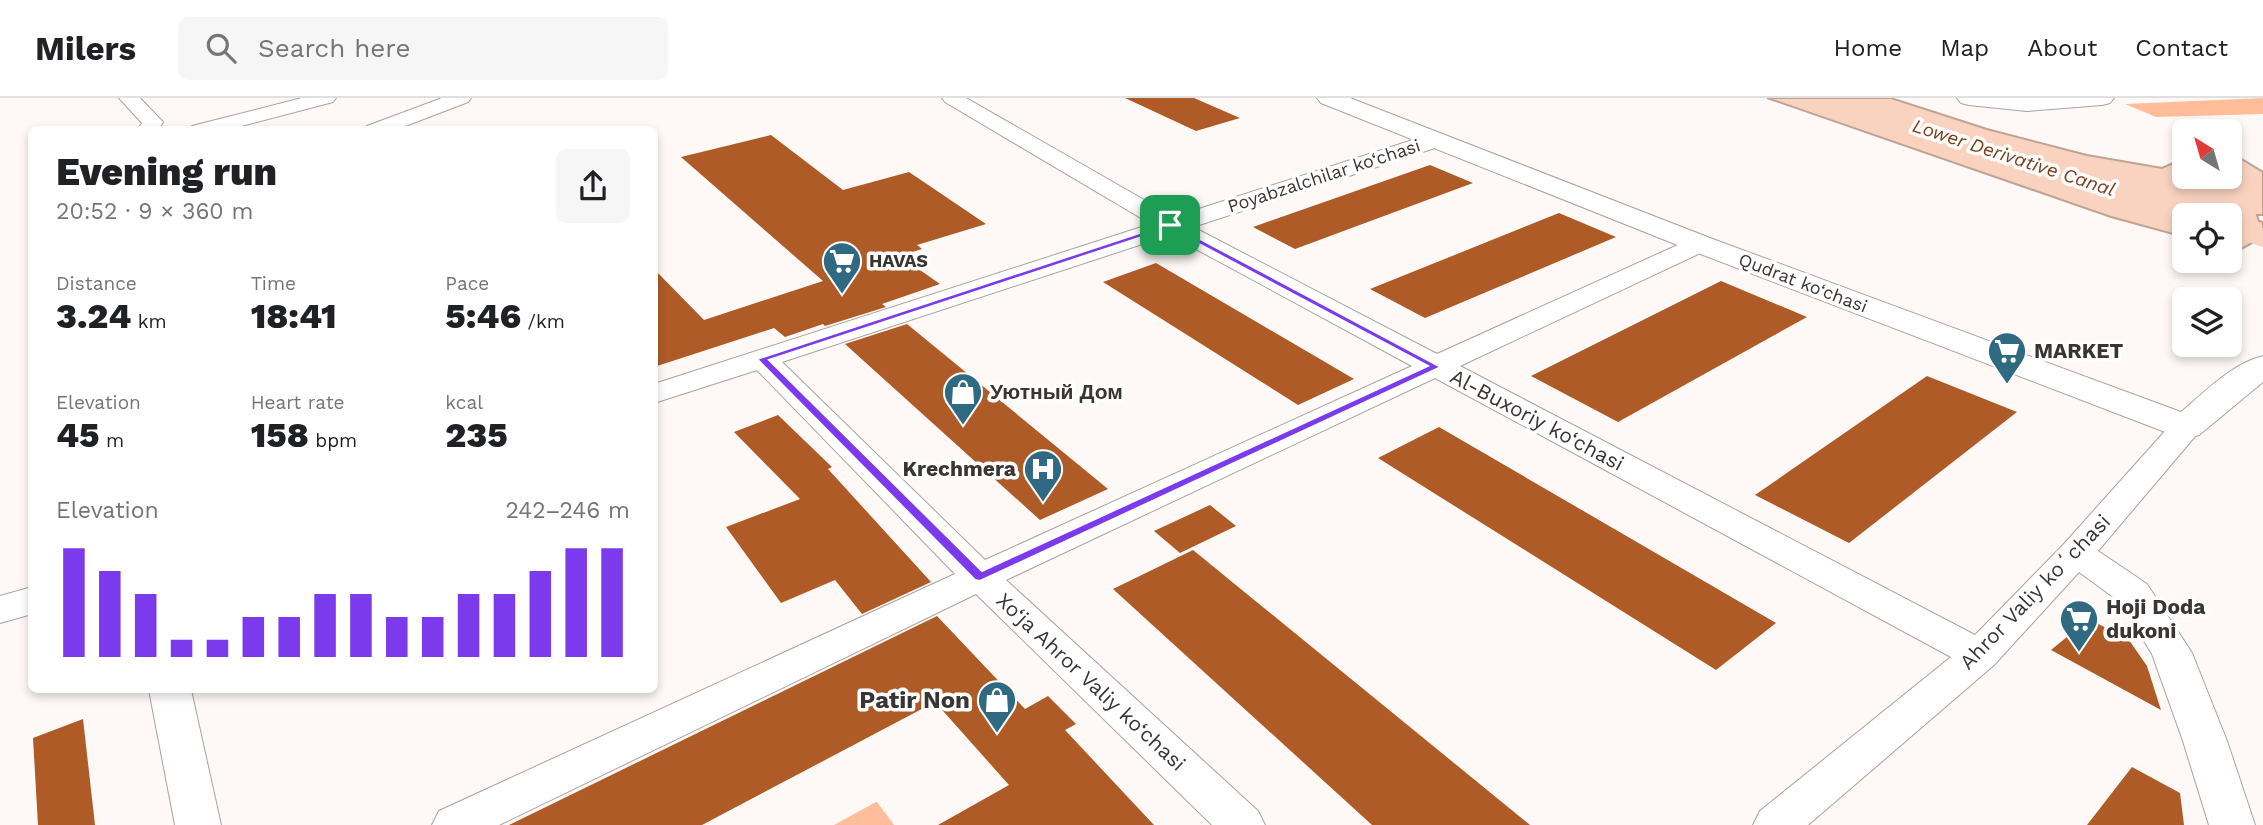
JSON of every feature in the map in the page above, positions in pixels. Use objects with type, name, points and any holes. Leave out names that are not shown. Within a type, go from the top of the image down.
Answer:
[{"type":"street","points":[[129,98],[153,122],[150,126]]},
{"type":"street","points":[[215,126],[327,98]]},
{"type":"street","points":[[385,126],[461,98]]},
{"type":"street","name":"Al-Buxoriy ko‘chasi","points":[[952,98],[1170,225],[1980,654]]},
{"type":"street","name":"Qudrat ko‘chasi","points":[[1329,98],[1700,244],[2186,427]]},
{"type":"street","points":[[1969,98],[2027,104],[2102,98]]},
{"type":"street","name":"Poyabzalchilar ko‘chasi","points":[[658,393],[1436,140]]},
{"type":"street","points":[[455,825],[980,577],[1700,244]]},
{"type":"street","name":"Xo‘ja Ahror Valiy ko‘chasi","points":[[762,359],[980,577],[1242,825]]},
{"type":"street","points":[[2186,427],[2232,387],[2263,366]]},
{"type":"street","name":"Ahror Valiy koʻchasi","points":[[1776,825],[1980,654],[2076,553],[2186,427]]},
{"type":"street","points":[[2076,553],[2134,593],[2172,653],[2205,741],[2232,825]]},
{"type":"street","points":[[0,610],[28,601]]},
{"type":"street","points":[[171,693],[198,825]]},
{"type":"shaded area","points":[[2263,98],[2263,114],[2156,117],[2125,104]]},
{"type":"shaded area","points":[[876,802],[894,825],[834,825]]},
{"type":"water","points":[[1767,98],[1891,98],[1987,129],[2087,155],[2162,168],[2172,163],[2172,189],[2242,189],[2242,159],[2263,172],[2263,215],[2257,215],[2259,221],[2263,222],[2263,237],[2242,249],[2242,203],[2172,203],[2172,234],[2111,217]]},
{"type":"building","points":[[1125,98],[1194,98],[1240,118],[1196,131]]},
{"type":"building","points":[[771,135],[843,190],[909,172],[986,224],[917,245],[922,249],[900,256],[940,284],[882,304],[886,307],[825,326],[823,324],[785,337],[774,328],[658,366],[658,273],[704,320],[823,281],[681,157]]},
{"type":"building","points":[[1430,165],[1473,183],[1295,249],[1253,227]]},
{"type":"building","points":[[1559,213],[1616,237],[1425,318],[1370,289]]},
{"type":"building","points":[[1156,263],[1354,379],[1298,405],[1103,282]]},
{"type":"building","points":[[1721,281],[1807,317],[1618,422],[1531,376]]},
{"type":"building","points":[[907,324],[1108,489],[1040,520],[845,344]]},
{"type":"building","points":[[1927,376],[2017,412],[1849,543],[1755,495]]},
{"type":"building","points":[[778,415],[832,467],[828,469],[931,582],[862,614],[835,580],[781,603],[726,527],[800,499],[734,432]]},
{"type":"building","points":[[1439,427],[1776,623],[1716,670],[1378,458]]},
{"type":"building","points":[[1210,505],[1236,526],[1180,553],[1154,531]]},
{"type":"building","points":[[1193,550],[1530,825],[1372,825],[1113,589]]},
{"type":"building","points":[[937,616],[1025,709],[1048,696],[1076,724],[1065,730],[1154,825],[938,825],[1009,785],[935,702],[702,825],[509,825]]},
{"type":"building","points":[[2089,619],[2129,640],[2147,666],[2161,710],[2051,650]]},
{"type":"building","points":[[83,719],[95,825],[38,825],[33,738]]},
{"type":"building","points":[[2132,767],[2180,793],[2184,825],[2087,825]]},
{"type":"waterway","name":"Lower Derivative Canal","points":[[2242,230],[2263,238]]},
{"type":"place","name":"HAVAS","points":[[842,295]]},
{"type":"place","name":"MARKET","points":[[2007,385]]},
{"type":"place","name":"Уютный Дом","points":[[963,426]]},
{"type":"place","name":"Krechmera","points":[[1043,503]]},
{"type":"place","name":"Hoji Doda dukoni","points":[[2079,653]]},
{"type":"place","name":"Patir Non","points":[[997,734]]},
{"type":"route","points":[[1170,225],[1436,367],[980,577],[762,359],[844,332],[1170,225]]}]
